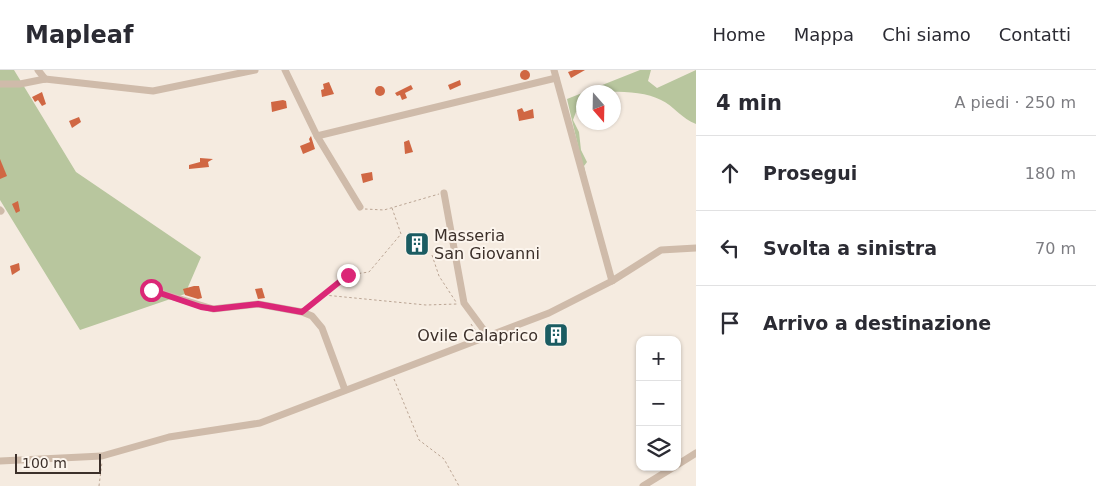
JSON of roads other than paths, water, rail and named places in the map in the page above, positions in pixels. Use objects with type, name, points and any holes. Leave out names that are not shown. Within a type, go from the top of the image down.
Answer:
[{"type":"street","points":[[38,70],[45,79]]},
{"type":"street","points":[[0,84],[36,82],[45,79],[153,91],[255,70]]},
{"type":"street","points":[[285,70],[316,136],[360,207]]},
{"type":"street","points":[[316,136],[555,74],[612,281]]},
{"type":"street","points":[[444,192],[464,303],[486,338]]},
{"type":"street","points":[[0,461],[102,456],[169,437],[260,423],[392,371],[486,338],[549,313],[612,281],[661,250],[696,248]]},
{"type":"street","points":[[151,290],[201,307],[214,309],[258,304],[302,312],[312,316],[322,328],[345,390]]},
{"type":"street","points":[[681,462],[696,453]]},
{"type":"street","points":[[643,486],[667,471]]},
{"type":"place","name":"Masseria San Giovanni","points":[[417,244]]},
{"type":"place","name":"Ovile Calaprico","points":[[556,335]]}]
